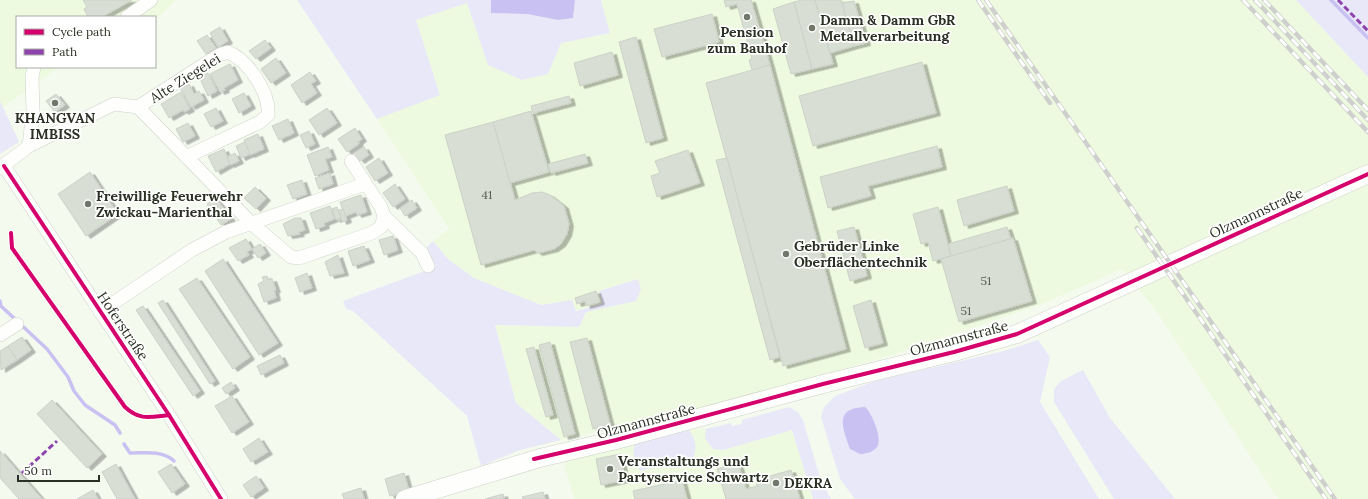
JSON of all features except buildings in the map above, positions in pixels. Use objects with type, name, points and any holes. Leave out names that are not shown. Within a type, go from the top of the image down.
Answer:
[{"type":"main road","name":"Olzmannstraße","points":[[405,499],[540,458],[616,440],[823,384],[954,352],[1017,334],[1368,174]]},
{"type":"street","points":[[129,16],[137,12],[151,0]]},
{"type":"street","name":"Alte Ziegelei","points":[[2,167],[29,146],[114,104],[138,107],[219,55],[228,52],[238,56],[253,72],[269,104],[268,115],[260,122],[186,157]]},
{"type":"street","points":[[29,146],[34,111],[32,77],[34,68]]},
{"type":"street","points":[[138,107],[252,224],[291,257],[298,258],[372,233],[381,227],[384,216]]},
{"type":"street","points":[[351,161],[381,207],[384,216],[422,253],[428,266]]},
{"type":"street","name":"Hoferstraße","points":[[2,167],[169,415],[221,499]]},
{"type":"street","points":[[100,312],[192,250],[226,232],[365,184]]},
{"type":"street","points":[[0,335],[17,324]]},
{"type":"shaded area","points":[[0,0],[176,0],[156,19],[156,16],[16,16],[16,68],[58,68],[3,107],[0,101]]},
{"type":"shaded area","points":[[297,0],[491,0],[491,13],[527,14],[558,20],[573,18],[575,0],[601,0],[610,33],[561,43],[548,74],[522,80],[488,65],[467,3],[416,20],[440,95],[377,119]]},
{"type":"shaded area","points":[[491,0],[575,0],[573,18],[558,20],[527,14],[491,13]]},
{"type":"shaded area","points":[[601,0],[1296,0],[1368,77],[1368,499],[1278,499],[1157,312],[1122,269],[1042,304],[893,355],[720,404],[561,440],[516,403],[495,325],[579,327],[586,312],[636,301],[638,279],[599,291],[603,303],[575,311],[572,300],[541,305],[474,278],[448,259],[433,241],[449,229],[377,119],[439,95],[416,20],[467,3],[488,65],[548,74],[561,43],[610,33]]},
{"type":"shaded area","points":[[1296,0],[1368,0],[1368,77]]},
{"type":"shaded area","points":[[0,101],[19,142],[0,154]]},
{"type":"shaded area","points":[[433,241],[448,259],[474,278],[541,305],[572,300],[576,311],[602,304],[599,291],[638,279],[641,289],[636,301],[586,312],[579,327],[495,325],[516,403],[561,440],[520,450],[481,466],[467,416],[353,311],[346,309],[343,301],[433,268],[425,249]]},
{"type":"shaded area","points":[[1038,340],[1050,357],[1040,402],[1099,499],[855,499],[840,479],[821,417],[824,407],[835,396],[875,381],[1004,351]]},
{"type":"shaded area","points":[[1083,370],[1110,418],[1175,499],[1114,499],[1054,402],[1054,389],[1061,381]]},
{"type":"shaded area","points":[[789,407],[798,412],[803,420],[821,481],[831,499],[813,499],[792,430],[723,450],[713,449],[705,439],[706,429],[731,423],[732,426],[742,424],[742,420]]},
{"type":"shaded area","points":[[865,407],[876,426],[879,438],[875,449],[867,453],[860,454],[850,449],[843,427],[843,420],[844,415],[848,411],[855,408]]},
{"type":"shaded area","points":[[688,429],[706,429],[705,431],[723,450],[792,430],[813,499],[574,499],[564,465],[569,459]]},
{"type":"shaded area","points":[[688,429],[695,443],[695,454],[693,458],[640,471],[635,460],[635,442]]},
{"type":"waterway","points":[[1331,0],[1368,38]]},
{"type":"waterway","points":[[0,301],[1,306],[47,349],[68,377],[74,391],[85,405],[115,425],[120,433]]},
{"type":"waterway","points":[[124,444],[130,453],[164,455],[174,461]]},
{"type":"railway","points":[[978,0],[1050,103]]},
{"type":"railway","points":[[986,0],[1335,499]]},
{"type":"railway","points":[[1243,0],[1368,132]]},
{"type":"railway","points":[[1255,0],[1368,120]]},
{"type":"railway","points":[[1264,0],[1368,110]]},
{"type":"railway","points":[[1137,228],[1326,499]]},
{"type":"marked path","points":[[1338,0],[1368,31]]},
{"type":"marked path","points":[[22,473],[57,441]]},
{"type":"cycle path","points":[[4,166],[169,415],[221,499]]},
{"type":"cycle path","points":[[534,459],[616,440],[823,384],[954,352],[1017,334],[1368,174]]},
{"type":"cycle path","points":[[11,233],[12,248],[125,407],[136,414],[146,417],[169,415]]},
{"type":"place","name":"Pension zum Bauhof","points":[[747,17]]},
{"type":"place","name":"Damm & Damm GbR Metallverarbeitung","points":[[812,28]]},
{"type":"place","name":"KHANGVAN IMBISS","points":[[55,103]]},
{"type":"place","name":"Freiwillige Feuerwehr Zwickau-Marienthal","points":[[88,204]]},
{"type":"place","name":"Gebrüder Linke Oberflächentechnik","points":[[786,254]]},
{"type":"place","name":"Veranstaltungs und Partyservice Schwartz","points":[[610,469]]},
{"type":"place","name":"DEKRA","points":[[776,483]]}]
